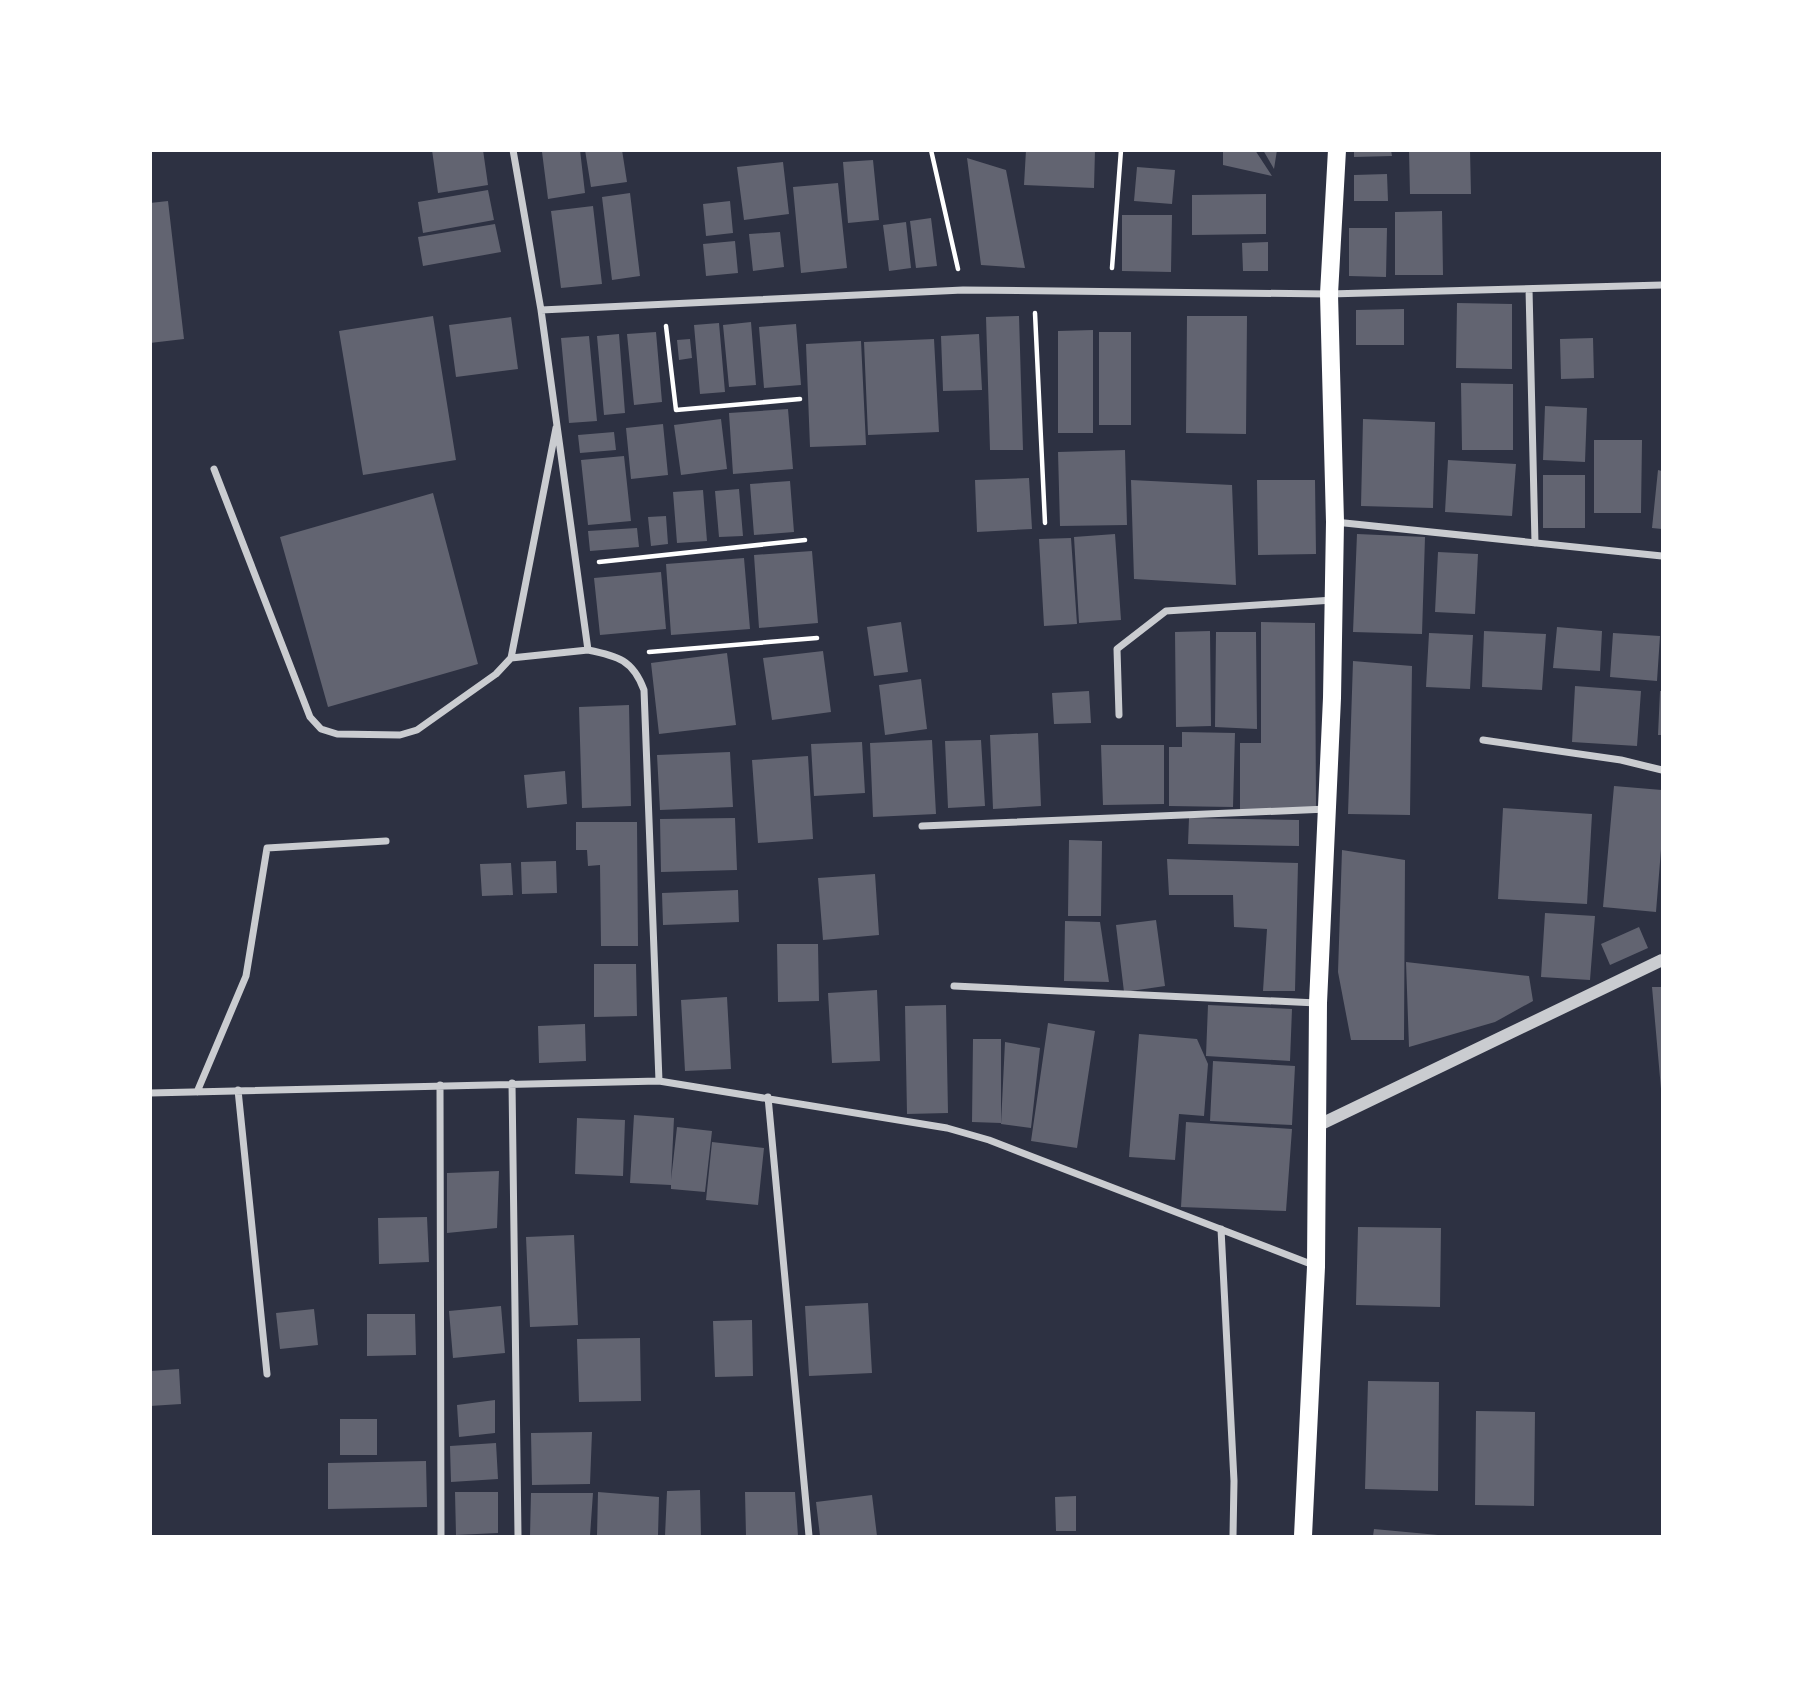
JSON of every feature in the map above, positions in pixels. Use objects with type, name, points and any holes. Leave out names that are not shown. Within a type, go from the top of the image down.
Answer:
[{"type":"main road","points":[[1303,1536],[1316,1267],[1318,1003],[1329,809],[1335,522],[1329,294],[1337,150]]},
{"type":"street","points":[[513,150],[541,310],[588,650]]},
{"type":"street","points":[[541,310],[963,290],[1329,294],[1662,285]]},
{"type":"street","points":[[1529,289],[1535,543]]},
{"type":"street","points":[[214,469],[310,717],[321,729],[337,734],[400,736],[417,730],[496,674],[511,658],[557,423]]},
{"type":"street","points":[[1335,522],[1662,556]]},
{"type":"street","points":[[1119,715],[1117,649],[1166,611],[1334,600]]},
{"type":"street","points":[[511,658],[588,650],[613,655],[637,670],[644,690],[659,1081]]},
{"type":"street","points":[[1483,740],[1621,760],[1662,770]]},
{"type":"street","points":[[922,825],[1329,809]]},
{"type":"street","points":[[197,1092],[246,976],[267,848],[386,841]]},
{"type":"street","points":[[1319,1125],[1662,960]]},
{"type":"street","points":[[954,986],[1318,1003]]},
{"type":"street","points":[[150,1093],[659,1081],[768,1097],[947,1128],[989,1140],[1316,1267]]},
{"type":"street","points":[[512,1083],[518,1536]]},
{"type":"street","points":[[440,1085],[442,1536]]},
{"type":"street","points":[[238,1090],[267,1374]]},
{"type":"street","points":[[768,1097],[809,1536]]},
{"type":"street","points":[[1221,1229],[1234,1481],[1233,1536]]},
{"type":"path","points":[[931,150],[963,290]]},
{"type":"path","points":[[1110,291],[1121,150]]},
{"type":"path","points":[[1034,291],[1045,523]]},
{"type":"path","points":[[663,304],[676,410],[800,399]]},
{"type":"path","points":[[578,564],[805,540]]},
{"type":"path","points":[[613,655],[817,638]]},
{"type":"building","points":[[432,150],[483,150],[488,185],[438,193]]},
{"type":"building","points":[[580,150],[585,193],[548,199],[542,152]]},
{"type":"building","points":[[585,150],[622,150],[627,182],[591,187]]},
{"type":"building","points":[[1026,150],[1095,150],[1094,188],[1024,185]]},
{"type":"building","points":[[1223,150],[1255,150],[1272,176],[1223,165]]},
{"type":"building","points":[[1263,150],[1277,150],[1274,169]]},
{"type":"building","points":[[1354,150],[1391,150],[1392,156],[1354,157]]},
{"type":"building","points":[[1409,150],[1470,150],[1471,194],[1410,194]]},
{"type":"building","points":[[967,158],[1006,170],[1025,268],[981,265]]},
{"type":"building","points":[[873,160],[879,220],[848,223],[843,162]]},
{"type":"building","points":[[783,162],[789,214],[744,220],[737,167]]},
{"type":"building","points":[[1137,167],[1175,170],[1172,204],[1134,201]]},
{"type":"building","points":[[1387,174],[1388,201],[1354,201],[1354,175]]},
{"type":"building","points":[[838,183],[847,268],[801,273],[793,187]]},
{"type":"building","points":[[488,190],[494,220],[423,233],[418,202]]},
{"type":"building","points":[[630,193],[640,276],[612,280],[602,197]]},
{"type":"building","points":[[1266,194],[1266,234],[1192,235],[1192,195]]},
{"type":"building","points":[[168,201],[184,339],[150,343],[150,203]]},
{"type":"building","points":[[730,201],[733,233],[706,236],[703,204]]},
{"type":"building","points":[[593,206],[602,284],[561,288],[551,211]]},
{"type":"building","points":[[1442,211],[1443,275],[1395,275],[1395,212]]},
{"type":"building","points":[[1122,215],[1172,215],[1171,272],[1122,271]]},
{"type":"building","points":[[931,218],[937,266],[916,268],[910,221]]},
{"type":"building","points":[[906,222],[911,268],[889,271],[883,225]]},
{"type":"building","points":[[495,224],[501,252],[423,266],[418,237]]},
{"type":"building","points":[[1349,228],[1387,228],[1386,277],[1349,276]]},
{"type":"building","points":[[780,232],[784,267],[753,271],[749,234]]},
{"type":"building","points":[[735,241],[738,273],[706,276],[703,244]]},
{"type":"building","points":[[1268,242],[1268,271],[1243,271],[1242,243]]},
{"type":"building","points":[[1457,303],[1512,304],[1512,369],[1456,368]]},
{"type":"building","points":[[1404,309],[1404,345],[1356,345],[1356,310]]},
{"type":"building","points":[[433,316],[456,460],[363,475],[339,331]]},
{"type":"building","points":[[1019,316],[1023,450],[990,450],[986,317]]},
{"type":"building","points":[[1187,316],[1247,316],[1246,434],[1186,433]]},
{"type":"building","points":[[511,317],[518,369],[456,377],[449,325]]},
{"type":"building","points":[[751,322],[756,385],[729,387],[723,325]]},
{"type":"building","points":[[719,323],[725,392],[700,394],[694,325]]},
{"type":"building","points":[[796,324],[801,385],[764,388],[759,327]]},
{"type":"building","points":[[1093,330],[1093,433],[1058,433],[1058,331]]},
{"type":"building","points":[[656,332],[662,402],[634,405],[627,334]]},
{"type":"building","points":[[1099,332],[1131,332],[1131,425],[1099,425]]},
{"type":"building","points":[[619,334],[625,413],[604,415],[597,336]]},
{"type":"building","points":[[979,334],[982,390],[943,391],[941,336]]},
{"type":"building","points":[[589,336],[597,421],[569,423],[561,338]]},
{"type":"building","points":[[1593,338],[1594,378],[1561,379],[1560,339]]},
{"type":"building","points":[[690,339],[692,358],[679,360],[677,340]]},
{"type":"building","points":[[934,339],[939,432],[868,435],[864,342]]},
{"type":"building","points":[[861,341],[866,445],[810,447],[806,344]]},
{"type":"building","points":[[1461,383],[1513,384],[1513,450],[1462,450]]},
{"type":"building","points":[[1545,406],[1587,408],[1585,462],[1543,460]]},
{"type":"building","points":[[788,409],[793,469],[733,474],[729,413]]},
{"type":"building","points":[[721,419],[727,469],[681,475],[674,425]]},
{"type":"building","points":[[1363,419],[1435,422],[1433,508],[1361,506]]},
{"type":"building","points":[[663,424],[668,475],[631,479],[626,428]]},
{"type":"building","points":[[614,432],[616,450],[580,453],[578,435]]},
{"type":"building","points":[[1594,440],[1642,440],[1641,513],[1594,513]]},
{"type":"building","points":[[1125,450],[1127,525],[1060,526],[1058,452]]},
{"type":"building","points":[[624,456],[631,521],[588,525],[581,460]]},
{"type":"building","points":[[1448,460],[1516,464],[1512,516],[1445,512]]},
{"type":"building","points":[[1658,470],[1662,471],[1662,529],[1652,528]]},
{"type":"building","points":[[1543,475],[1585,475],[1585,528],[1543,528]]},
{"type":"building","points":[[1029,478],[1032,529],[977,532],[975,480]]},
{"type":"building","points":[[1131,480],[1232,485],[1236,585],[1134,579]]},
{"type":"building","points":[[1257,480],[1315,480],[1316,554],[1258,555]]},
{"type":"building","points":[[790,481],[794,532],[754,535],[750,484]]},
{"type":"building","points":[[739,489],[743,536],[719,537],[715,491]]},
{"type":"building","points":[[703,490],[707,541],[677,543],[673,492]]},
{"type":"building","points":[[433,493],[478,664],[328,707],[280,537]]},
{"type":"building","points":[[666,516],[668,544],[651,546],[648,517]]},
{"type":"building","points":[[637,528],[639,547],[590,551],[588,531]]},
{"type":"building","points":[[1115,534],[1121,620],[1079,623],[1074,537]]},
{"type":"building","points":[[1357,534],[1425,537],[1422,634],[1353,632]]},
{"type":"building","points":[[1071,538],[1077,624],[1044,626],[1039,539]]},
{"type":"building","points":[[812,551],[818,623],[759,628],[754,555]]},
{"type":"building","points":[[1438,552],[1478,554],[1475,614],[1435,612]]},
{"type":"building","points":[[744,558],[750,629],[671,635],[666,564]]},
{"type":"building","points":[[661,572],[666,629],[600,635],[594,578]]},
{"type":"building","points":[[901,622],[908,672],[874,676],[867,627]]},
{"type":"building","points":[[1261,622],[1315,623],[1316,808],[1240,811],[1240,743],[1261,743]]},
{"type":"building","points":[[1557,627],[1602,631],[1600,671],[1553,668]]},
{"type":"building","points":[[1210,631],[1211,726],[1176,727],[1175,632]]},
{"type":"building","points":[[1484,631],[1546,634],[1542,690],[1482,687]]},
{"type":"building","points":[[1216,632],[1256,632],[1257,729],[1215,727]]},
{"type":"building","points":[[1429,633],[1473,635],[1470,689],[1426,687]]},
{"type":"building","points":[[1613,633],[1660,636],[1657,681],[1610,677]]},
{"type":"building","points":[[823,651],[831,712],[772,720],[763,658]]},
{"type":"building","points":[[727,653],[736,725],[659,734],[651,663]]},
{"type":"building","points":[[1353,661],[1412,666],[1410,815],[1348,814]]},
{"type":"building","points":[[921,679],[927,729],[885,735],[879,685]]},
{"type":"building","points":[[1575,686],[1641,691],[1637,746],[1572,742]]},
{"type":"building","points":[[1089,691],[1091,723],[1054,724],[1052,693]]},
{"type":"building","points":[[1660,691],[1662,735],[1658,735]]},
{"type":"building","points":[[629,705],[631,806],[582,808],[579,707]]},
{"type":"building","points":[[1182,732],[1235,733],[1233,807],[1169,806],[1169,747],[1182,747]]},
{"type":"building","points":[[1038,733],[1041,806],[993,809],[990,735]]},
{"type":"building","points":[[932,740],[936,814],[873,817],[870,743]]},
{"type":"building","points":[[981,740],[985,806],[948,808],[945,741]]},
{"type":"building","points":[[862,742],[865,793],[814,796],[811,744]]},
{"type":"building","points":[[1101,745],[1164,745],[1164,804],[1103,805]]},
{"type":"building","points":[[730,752],[733,807],[660,810],[657,755]]},
{"type":"building","points":[[808,756],[813,839],[758,843],[752,760]]},
{"type":"building","points":[[565,771],[567,804],[527,808],[524,775]]},
{"type":"building","points":[[1614,786],[1662,790],[1662,837],[1656,912],[1603,907]]},
{"type":"building","points":[[1503,808],[1592,814],[1587,904],[1498,899]]},
{"type":"building","points":[[735,818],[737,870],[661,872],[660,819]]},
{"type":"building","points":[[1189,818],[1299,820],[1299,846],[1188,844]]},
{"type":"building","points":[[576,822],[637,822],[638,946],[601,946],[600,865],[588,866],[587,850],[576,850]]},
{"type":"building","points":[[1069,840],[1102,841],[1101,916],[1068,916]]},
{"type":"building","points":[[1342,850],[1405,860],[1404,1040],[1351,1040],[1338,972]]},
{"type":"building","points":[[1167,859],[1298,863],[1295,991],[1263,991],[1267,929],[1234,927],[1233,895],[1169,895]]},
{"type":"building","points":[[556,861],[557,893],[522,894],[521,862]]},
{"type":"building","points":[[511,863],[513,895],[482,896],[480,864]]},
{"type":"building","points":[[875,874],[879,935],[823,940],[818,878]]},
{"type":"building","points":[[738,890],[739,922],[663,925],[662,893]]},
{"type":"building","points":[[1545,913],[1595,916],[1590,980],[1541,977]]},
{"type":"building","points":[[1156,920],[1165,986],[1124,992],[1116,925]]},
{"type":"building","points":[[1065,921],[1100,922],[1109,982],[1064,981]]},
{"type":"building","points":[[1639,927],[1648,948],[1610,965],[1601,944]]},
{"type":"building","points":[[777,944],[818,944],[819,1001],[778,1002]]},
{"type":"building","points":[[1406,962],[1529,976],[1533,1001],[1495,1022],[1409,1047]]},
{"type":"building","points":[[594,964],[636,964],[637,1016],[594,1017]]},
{"type":"building","points":[[1652,987],[1662,987],[1662,1089],[1661,1089]]},
{"type":"building","points":[[877,990],[880,1061],[832,1063],[828,993]]},
{"type":"building","points":[[727,997],[731,1069],[685,1071],[681,1000]]},
{"type":"building","points":[[946,1005],[948,1113],[907,1114],[905,1006]]},
{"type":"building","points":[[1208,1005],[1292,1009],[1290,1061],[1206,1056]]},
{"type":"building","points":[[1048,1023],[1095,1031],[1077,1148],[1031,1141]]},
{"type":"building","points":[[585,1024],[586,1061],[539,1063],[538,1026]]},
{"type":"building","points":[[1139,1034],[1197,1039],[1208,1064],[1204,1116],[1179,1114],[1175,1160],[1129,1157]]},
{"type":"building","points":[[973,1039],[1001,1039],[1001,1123],[972,1122]]},
{"type":"building","points":[[1005,1042],[1040,1048],[1031,1128],[1001,1124]]},
{"type":"building","points":[[1213,1061],[1295,1066],[1292,1125],[1210,1121]]},
{"type":"building","points":[[634,1115],[674,1118],[671,1180],[677,1127],[712,1131],[705,1192],[671,1189],[671,1185],[630,1183]]},
{"type":"building","points":[[577,1118],[625,1120],[623,1176],[575,1174]]},
{"type":"building","points":[[1186,1122],[1292,1129],[1286,1211],[1181,1207]]},
{"type":"building","points":[[712,1142],[764,1148],[758,1205],[706,1200]]},
{"type":"building","points":[[499,1171],[497,1228],[447,1233],[447,1173]]},
{"type":"building","points":[[427,1217],[429,1262],[379,1264],[378,1218]]},
{"type":"building","points":[[1358,1227],[1441,1228],[1440,1307],[1356,1305]]},
{"type":"building","points":[[574,1235],[578,1325],[530,1327],[526,1237]]},
{"type":"building","points":[[868,1303],[872,1373],[809,1376],[805,1306]]},
{"type":"building","points":[[501,1306],[505,1353],[453,1358],[449,1311]]},
{"type":"building","points":[[314,1309],[318,1345],[280,1349],[276,1313]]},
{"type":"building","points":[[367,1314],[415,1314],[416,1355],[367,1356]]},
{"type":"building","points":[[752,1320],[753,1376],[715,1377],[713,1321]]},
{"type":"building","points":[[640,1338],[641,1401],[579,1402],[577,1339]]},
{"type":"building","points":[[179,1369],[181,1404],[150,1406],[150,1371]]},
{"type":"building","points":[[1368,1381],[1439,1382],[1438,1491],[1365,1489]]},
{"type":"building","points":[[495,1400],[495,1433],[459,1437],[457,1405]]},
{"type":"building","points":[[1476,1411],[1535,1412],[1534,1506],[1475,1505]]},
{"type":"building","points":[[340,1419],[377,1419],[377,1455],[340,1455]]},
{"type":"building","points":[[592,1432],[590,1484],[532,1485],[531,1433]]},
{"type":"building","points":[[496,1443],[498,1479],[451,1482],[450,1446]]},
{"type":"building","points":[[426,1461],[427,1507],[328,1509],[328,1463]]},
{"type":"building","points":[[700,1490],[701,1536],[665,1536],[667,1491]]},
{"type":"building","points":[[455,1492],[498,1492],[498,1533],[456,1535]]},
{"type":"building","points":[[598,1492],[659,1497],[658,1536],[597,1536]]},
{"type":"building","points":[[745,1492],[795,1492],[798,1536],[746,1536]]},
{"type":"building","points":[[531,1493],[593,1493],[590,1536],[530,1536]]},
{"type":"building","points":[[872,1495],[877,1536],[820,1536],[816,1502]]},
{"type":"building","points":[[1076,1496],[1076,1531],[1056,1531],[1055,1497]]},
{"type":"building","points":[[1374,1529],[1438,1535],[1438,1536],[1373,1536]]}]
